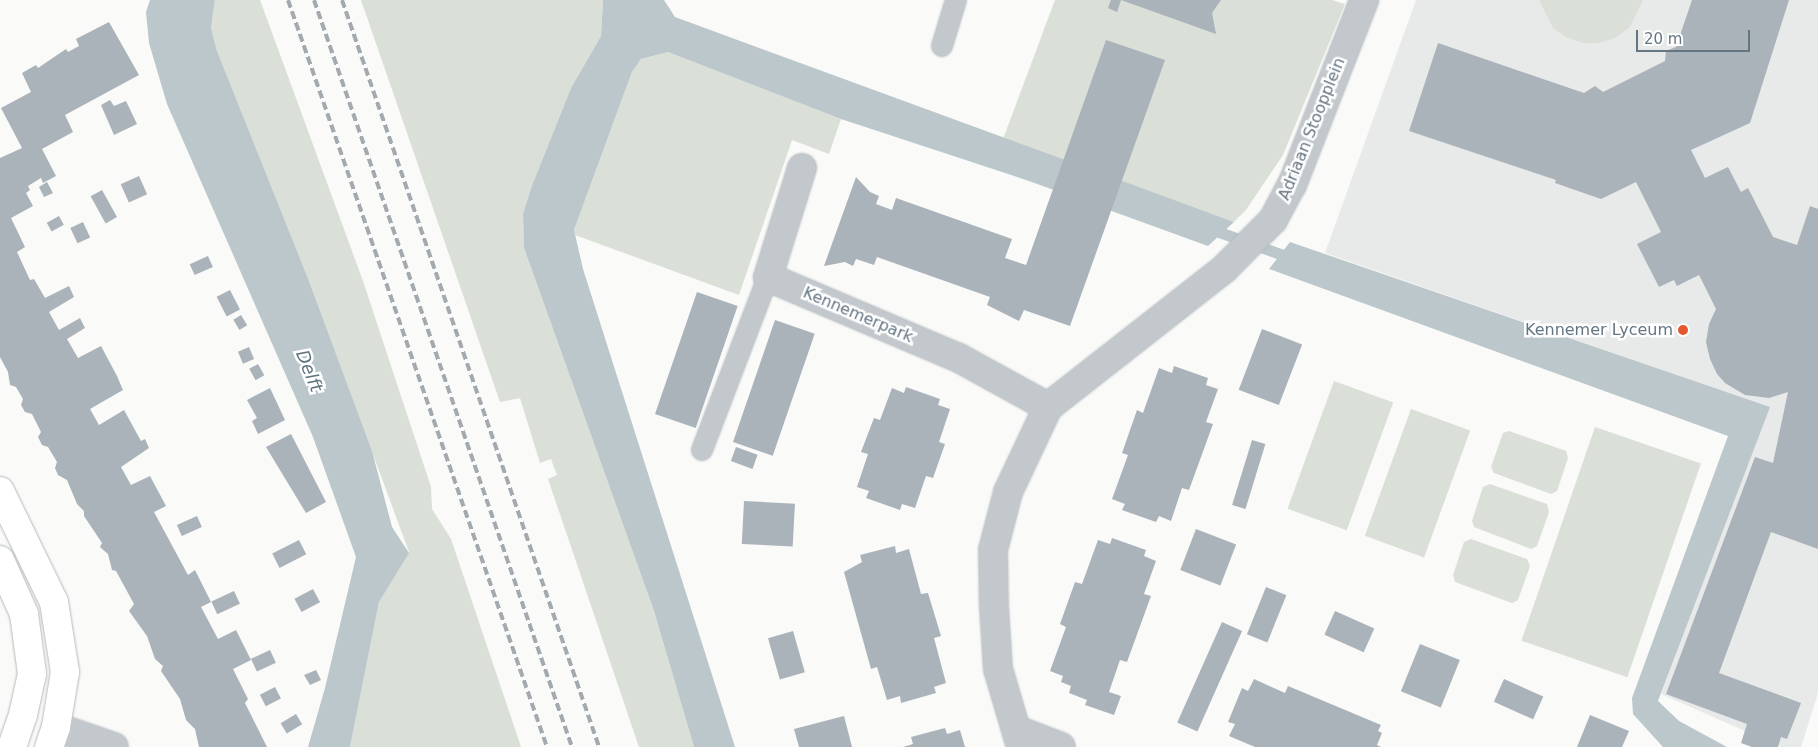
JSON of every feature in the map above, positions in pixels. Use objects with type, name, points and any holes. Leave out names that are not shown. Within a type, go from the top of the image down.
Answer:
[{"type":"main road","points":[[0,491],[54,602],[65,672],[52,737]]},
{"type":"main road","points":[[0,560],[24,614],[32,674],[23,715],[12,747]]},
{"type":"street","name":"Adriaan Stoopplein","points":[[1048,407],[1224,269],[1273,220],[1292,185],[1364,0]]},
{"type":"street","points":[[768,277],[802,168]]},
{"type":"street","name":"Kennemerpark","points":[[768,277],[959,358],[1048,407]]},
{"type":"street","points":[[1048,407],[1008,492],[993,550],[998,670],[1019,738],[1061,747]]},
{"type":"street","points":[[52,737],[114,747]]},
{"type":"lane","points":[[942,46],[956,0]]},
{"type":"lane","points":[[702,450],[768,277]]},
{"type":"shaded area","points":[[215,0],[260,0],[363,281],[431,487],[432,509],[451,539],[521,747],[350,747],[379,602],[409,552],[309,281],[217,51],[211,28]]},
{"type":"shaded area","points":[[361,0],[603,0],[601,36],[571,88],[531,188],[523,214],[524,248],[654,611],[694,747],[639,747],[548,479],[557,475],[551,459],[540,463],[520,398],[500,402]]},
{"type":"shaded area","points":[[1055,0],[1332,0],[1345,4],[1283,155],[1246,210],[1234,222],[1003,139]]},
{"type":"shaded area","name":"Kennemer Lyceum","points":[[1416,0],[1818,0],[1818,693],[1801,747],[1781,747],[1661,694],[1769,407],[1325,253]]},
{"type":"shaded area","points":[[1539,0],[1643,0],[1630,27],[1615,38],[1599,43],[1583,43],[1566,37],[1553,28]]},
{"type":"shaded area","points":[[668,52],[841,119],[829,154],[792,140],[739,295],[575,235],[574,230],[632,72],[641,59]]},
{"type":"shaded area","points":[[1334,381],[1393,403],[1347,530],[1287,509]]},
{"type":"shaded area","points":[[1411,409],[1470,431],[1424,557],[1365,536]]},
{"type":"shaded area","points":[[1595,427],[1701,463],[1627,677],[1521,641]]},
{"type":"shaded area","points":[[1509,431],[1566,451],[1568,458],[1557,491],[1551,494],[1494,473],[1491,467],[1503,433]]},
{"type":"shaded area","points":[[1490,484],[1547,504],[1549,512],[1537,546],[1531,549],[1474,527],[1472,521],[1483,487]]},
{"type":"shaded area","points":[[1471,539],[1527,559],[1530,566],[1518,600],[1512,603],[1455,582],[1453,575],[1464,542]]},
{"type":"water","name":"Delft","points":[[150,0],[215,0],[211,28],[217,51],[309,281],[372,451],[392,527],[409,553],[379,602],[350,747],[308,747],[325,688],[356,557],[313,437],[167,104],[149,43],[146,12]]},
{"type":"water","points":[[603,0],[664,0],[675,17],[1234,222],[1208,246],[1029,181],[841,119],[668,52],[641,59],[632,72],[574,230],[583,269],[735,747],[694,747],[654,611],[524,248],[523,214],[531,188],[571,88],[601,36]]},
{"type":"water","points":[[1290,242],[1770,407],[1658,701],[1679,721],[1727,747],[1663,747],[1633,714],[1632,698],[1728,436],[1269,269]]},
{"type":"building","points":[[1111,0],[1121,0],[1117,12],[1108,8]]},
{"type":"building","points":[[1121,0],[1221,0],[1212,13],[1216,34]]},
{"type":"building","points":[[1692,0],[1789,0],[1750,123],[1691,150],[1705,178],[1728,167],[1741,192],[1748,188],[1773,237],[1797,245],[1810,206],[1818,209],[1818,549],[1771,532],[1719,673],[1801,703],[1787,739],[1781,737],[1778,747],[1752,747],[1741,743],[1747,724],[1666,694],[1755,457],[1773,463],[1788,392],[1769,398],[1745,395],[1725,383],[1717,374],[1710,359],[1706,342],[1709,324],[1716,309],[1699,275],[1677,286],[1674,280],[1659,287],[1637,244],[1661,232],[1636,182],[1601,199],[1555,183],[1556,180],[1409,131],[1438,43],[1584,93],[1595,86],[1603,92],[1665,61],[1666,51],[1676,47]]},
{"type":"building","points":[[109,22],[139,75],[65,115],[73,132],[42,149],[56,176],[43,183],[41,178],[28,186],[30,190],[26,193],[33,206],[11,218],[25,247],[17,252],[30,280],[34,279],[45,298],[69,286],[74,297],[49,312],[59,330],[80,318],[85,328],[67,339],[78,358],[101,346],[117,376],[123,390],[90,409],[99,425],[124,410],[141,441],[145,439],[149,448],[121,467],[131,485],[150,476],[166,506],[154,512],[188,575],[195,570],[211,602],[201,607],[218,639],[236,630],[251,660],[233,669],[248,699],[245,703],[267,747],[199,747],[195,729],[186,720],[180,699],[161,671],[163,666],[155,659],[147,636],[129,611],[134,604],[116,571],[112,570],[108,554],[100,547],[102,543],[84,516],[84,511],[77,504],[67,480],[58,475],[55,468],[57,462],[48,447],[42,445],[38,437],[41,432],[32,414],[25,412],[21,405],[23,399],[16,387],[10,385],[8,372],[0,357],[0,158],[22,148],[1,108],[31,92],[22,73],[36,65],[38,68],[66,49],[68,52],[79,46],[76,39]]},
{"type":"building","points":[[1106,40],[1165,60],[1070,326],[1024,310],[1019,321],[987,305],[990,297],[877,257],[874,265],[856,259],[853,266],[845,262],[824,266],[856,177],[870,192],[879,196],[876,204],[892,210],[896,198],[1012,239],[1005,258],[1026,265]]},
{"type":"building","points":[[110,100],[114,106],[126,101],[137,124],[114,135],[101,105]]},
{"type":"building","points":[[139,176],[147,194],[129,202],[121,184]]},
{"type":"building","points":[[47,182],[53,193],[44,197],[39,187]]},
{"type":"building","points":[[102,190],[117,217],[106,223],[91,196]]},
{"type":"building","points":[[59,216],[64,225],[52,232],[47,223]]},
{"type":"building","points":[[83,222],[90,237],[77,243],[70,228]]},
{"type":"building","points":[[208,256],[213,267],[195,275],[190,264]]},
{"type":"building","points":[[230,290],[240,310],[227,316],[217,297]]},
{"type":"building","points":[[697,292],[738,306],[696,428],[655,414]]},
{"type":"building","points":[[241,315],[247,325],[239,330],[233,320]]},
{"type":"building","points":[[775,320],[815,334],[773,456],[733,442]]},
{"type":"building","points":[[1262,329],[1302,344],[1279,405],[1239,390]]},
{"type":"building","points":[[249,347],[254,359],[243,364],[238,352]]},
{"type":"building","points":[[258,364],[264,375],[256,380],[249,369]]},
{"type":"building","points":[[1174,366],[1208,378],[1206,385],[1218,389],[1206,422],[1213,424],[1189,490],[1182,488],[1171,521],[1159,516],[1156,522],[1122,510],[1125,504],[1112,499],[1128,455],[1122,453],[1137,410],[1143,413],[1159,368],[1172,373]]},
{"type":"building","points":[[906,387],[940,399],[938,405],[950,409],[939,442],[945,444],[933,478],[926,476],[915,508],[902,504],[900,510],[866,498],[869,491],[857,487],[868,454],[861,452],[874,418],[880,420],[892,388],[904,393]]},
{"type":"building","points":[[270,388],[285,420],[258,434],[252,421],[257,418],[247,400]]},
{"type":"building","points":[[291,434],[326,502],[306,513],[266,447]]},
{"type":"building","points":[[1252,440],[1265,444],[1246,509],[1232,505]]},
{"type":"building","points":[[736,447],[758,455],[752,469],[731,461]]},
{"type":"building","points":[[744,501],[795,504],[793,547],[742,544]]},
{"type":"building","points":[[197,516],[202,527],[182,536],[177,525]]},
{"type":"building","points":[[1196,529],[1236,544],[1220,585],[1180,570]]},
{"type":"building","points":[[1112,538],[1146,550],[1144,556],[1156,561],[1144,594],[1151,596],[1127,662],[1120,660],[1109,692],[1121,696],[1114,715],[1085,705],[1087,700],[1069,693],[1071,686],[1061,682],[1063,676],[1050,671],[1066,627],[1060,624],[1075,582],[1082,584],[1098,540],[1110,544]]},
{"type":"building","points":[[299,540],[306,554],[280,568],[272,554]]},
{"type":"building","points":[[895,546],[896,553],[909,549],[921,594],[928,593],[941,636],[934,638],[946,683],[934,687],[936,693],[901,703],[900,696],[887,700],[877,667],[871,669],[844,572],[862,562],[860,555]]},
{"type":"building","points":[[1266,587],[1286,595],[1267,643],[1247,634]]},
{"type":"building","points":[[313,589],[320,602],[302,612],[294,599]]},
{"type":"building","points":[[234,591],[240,604],[217,614],[211,602]]},
{"type":"building","points":[[1335,611],[1374,628],[1364,652],[1324,635]]},
{"type":"building","points":[[1222,622],[1242,631],[1197,731],[1177,722]]},
{"type":"building","points":[[793,631],[805,672],[780,680],[768,638]]},
{"type":"building","points":[[1420,644],[1460,660],[1441,707],[1401,691]]},
{"type":"building","points":[[270,650],[276,663],[257,672],[251,659]]},
{"type":"building","points":[[316,670],[321,680],[310,685],[304,675]]},
{"type":"building","points":[[1254,679],[1285,693],[1288,686],[1381,725],[1378,731],[1382,733],[1377,745],[1381,747],[1255,747],[1229,736],[1235,724],[1228,722],[1242,688],[1248,691]]},
{"type":"building","points":[[1504,679],[1543,696],[1533,719],[1494,702]]},
{"type":"building","points":[[275,687],[281,699],[266,706],[260,695]]},
{"type":"building","points":[[296,714],[302,724],[287,734],[281,723]]},
{"type":"building","points":[[1590,715],[1629,731],[1622,747],[1577,747]]},
{"type":"building","points":[[844,716],[852,747],[799,747],[794,729]]},
{"type":"building","points":[[945,728],[947,734],[960,730],[965,747],[903,747],[913,744],[911,737]]},
{"type":"waterway","points":[[1208,228],[1294,259]]},
{"type":"railway","points":[[288,0],[547,747]]},
{"type":"railway","points":[[314,0],[572,747]]},
{"type":"railway","points":[[342,0],[599,747]]},
{"type":"place","name":"Kennemer Lyceum","points":[[1683,330]]}]
